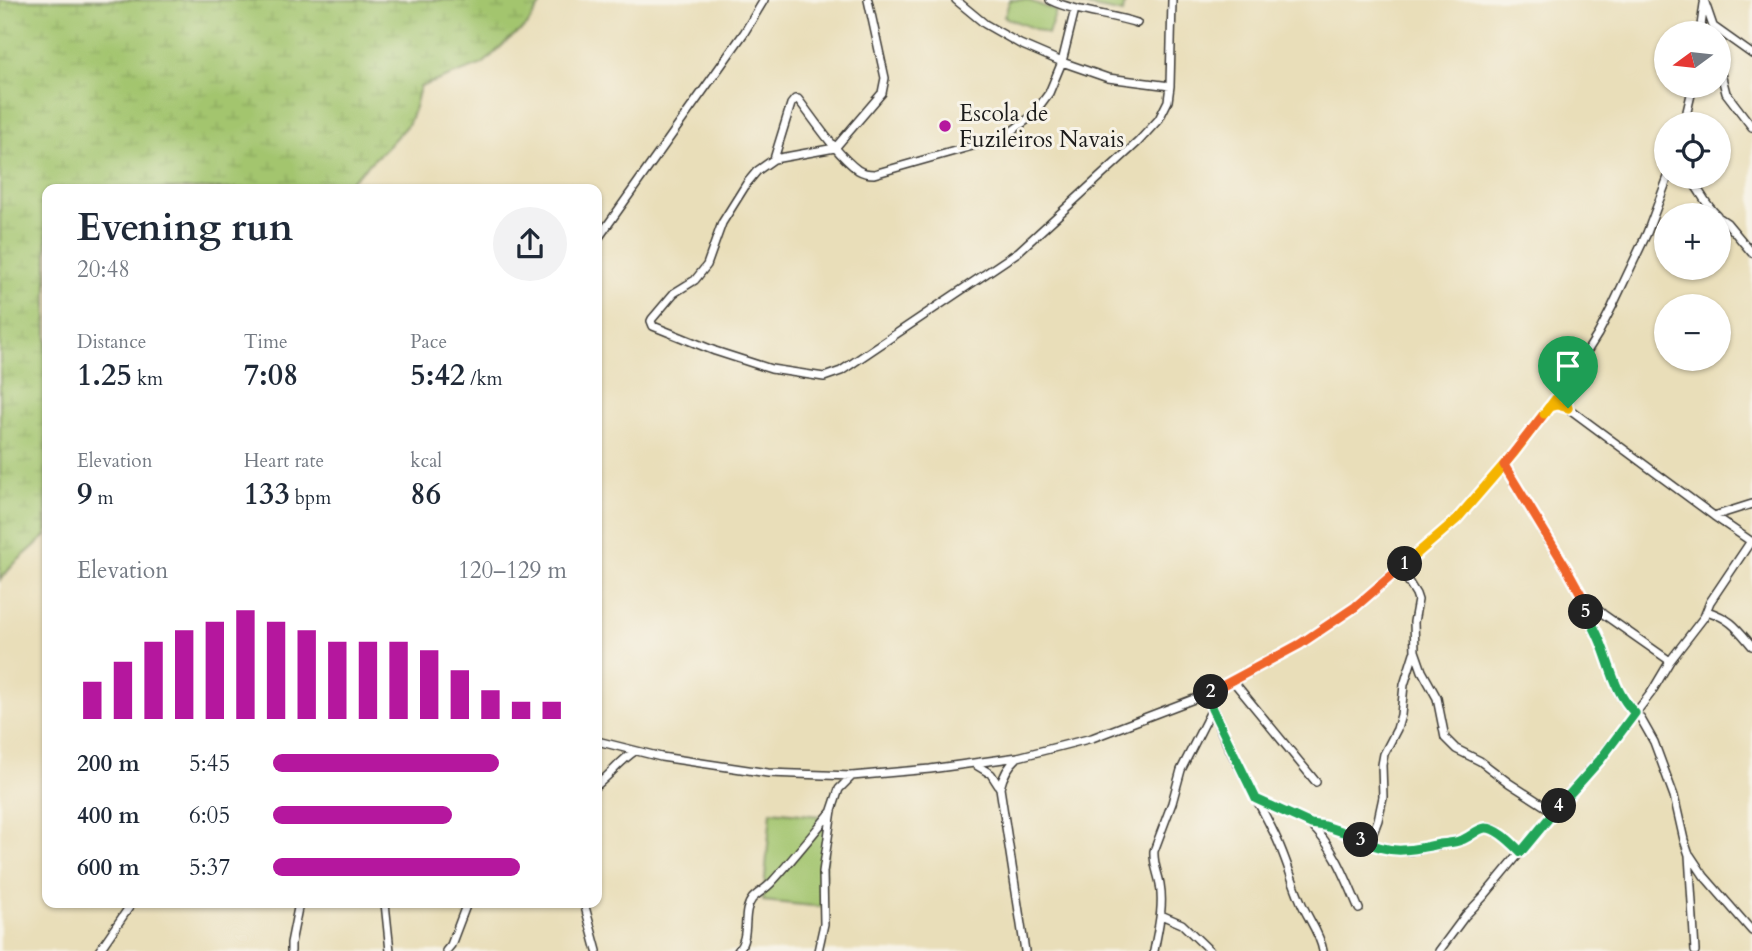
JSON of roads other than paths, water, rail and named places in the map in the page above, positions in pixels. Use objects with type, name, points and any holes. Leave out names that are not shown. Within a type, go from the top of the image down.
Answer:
[{"type":"street","points":[[602,233],[744,33],[764,0]]},
{"type":"street","points":[[868,0],[885,78],[882,93],[835,148],[774,159],[757,171],[722,223],[707,265],[695,279],[674,293],[651,321],[653,326],[715,351],[783,371],[824,377],[841,372],[1018,252],[1160,119],[1168,100],[1170,86],[1172,0]]},
{"type":"street","points":[[956,0],[985,24],[1020,44],[1062,62],[1108,78],[1170,86]]},
{"type":"street","points":[[1050,0],[1075,9],[1116,16],[1137,23]]},
{"type":"street","points":[[1704,0],[1711,21]]},
{"type":"street","points":[[1701,21],[1704,0]]},
{"type":"street","points":[[774,159],[791,104],[795,99],[798,99],[835,148],[866,174],[1004,137],[1032,116],[1049,93],[1062,62],[1075,9]]},
{"type":"street","points":[[1731,41],[1752,54]]},
{"type":"street","points":[[1730,98],[1752,127]]},
{"type":"street","points":[[602,742],[661,757],[768,773],[852,776],[887,774],[1018,757],[1092,738],[1207,694],[1233,681],[1300,644],[1355,607],[1457,519],[1504,465],[1566,385],[1612,307],[1647,233],[1664,189]]},
{"type":"street","points":[[1731,228],[1752,253]]},
{"type":"street","points":[[1566,385],[1568,408]]},
{"type":"street","points":[[1439,951],[1465,916],[1600,760],[1651,693],[1751,541],[1568,408],[1557,405],[1549,407]]},
{"type":"street","points":[[1504,465],[1582,596],[1585,611],[1601,642],[1619,693],[1641,719],[1654,742],[1674,796],[1689,855],[1695,951]]},
{"type":"street","points":[[1714,516],[1752,504]]},
{"type":"street","points":[[1401,568],[1418,600],[1413,622],[1415,651],[1422,671],[1437,698],[1445,738],[1456,749],[1480,761],[1554,812]]},
{"type":"street","points":[[1582,596],[1670,661]]},
{"type":"street","points":[[1707,611],[1733,623],[1752,646]]},
{"type":"street","points":[[1369,844],[1383,797],[1384,754],[1398,729],[1404,685],[1415,651]]},
{"type":"street","points":[[1233,681],[1316,782]]},
{"type":"street","points":[[1207,694],[1281,848],[1301,901],[1321,938],[1323,951]]},
{"type":"street","points":[[1154,951],[1161,915],[1160,885],[1154,851],[1181,771],[1212,709]]},
{"type":"street","points":[[602,781],[635,751]]},
{"type":"street","points":[[1018,757],[1009,765],[1000,788],[1026,951]]},
{"type":"street","points":[[974,764],[991,774],[1000,788]]},
{"type":"street","points":[[826,775],[834,783],[836,794]]},
{"type":"street","points":[[818,951],[824,925],[823,872],[832,810],[836,794],[852,776]]},
{"type":"street","points":[[1256,799],[1311,824],[1325,826],[1369,844],[1397,851],[1462,840],[1485,828],[1503,835],[1521,852]]},
{"type":"street","points":[[738,951],[745,937],[748,905],[752,898],[767,888],[832,810]]},
{"type":"street","points":[[1311,824],[1330,848],[1359,909]]},
{"type":"street","points":[[1689,855],[1752,931]]},
{"type":"street","points":[[99,951],[129,908]]},
{"type":"street","points":[[290,951],[298,908]]},
{"type":"street","points":[[386,908],[390,951]]},
{"type":"street","points":[[450,949],[465,908]]},
{"type":"street","points":[[585,908],[597,951]]},
{"type":"street","points":[[1161,915],[1182,925],[1210,951]]},
{"type":"place","name":"Escola de Fuzileiros Navais","points":[[945,126]]}]
